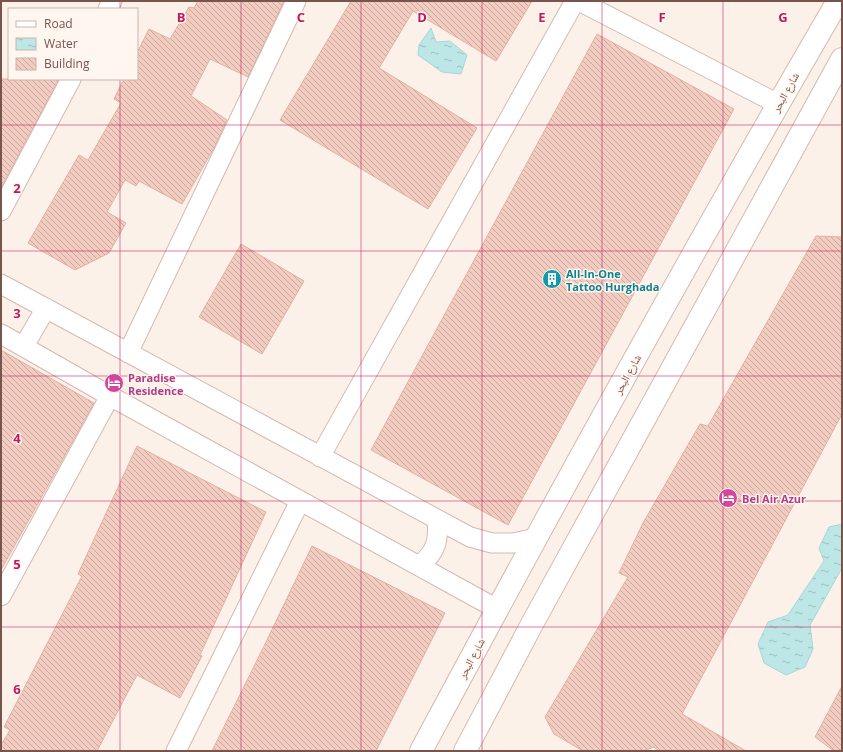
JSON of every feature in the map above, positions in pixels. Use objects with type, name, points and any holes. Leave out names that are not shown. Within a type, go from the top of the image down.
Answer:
[{"type":"main road","name":"شارع البحر","points":[[421,751],[536,538],[778,104],[838,1]]},
{"type":"main road","points":[[465,751],[536,617],[842,59]]},
{"type":"street","points":[[128,353],[296,1]]},
{"type":"street","points":[[320,456],[575,1]]},
{"type":"street","points":[[579,1],[778,104]]},
{"type":"street","points":[[1,210],[70,80]]},
{"type":"street","points":[[1,284],[470,537],[492,543],[513,543],[536,538]]},
{"type":"street","points":[[24,346],[46,308]]},
{"type":"street","points":[[1,334],[110,396],[497,609]]},
{"type":"street","points":[[1,596],[110,396]]},
{"type":"street","points":[[176,751],[300,501]]},
{"type":"street","points":[[419,566],[429,558],[436,546],[438,533],[437,520]]},
{"type":"water","points":[[431,28],[436,42],[450,41],[467,55],[461,74],[442,72],[418,55],[419,45]]},
{"type":"water","points":[[842,524],[842,568],[810,625],[813,649],[805,667],[786,675],[764,663],[758,644],[768,622],[788,615],[824,561],[819,548],[829,527]]},
{"type":"building","points":[[198,1],[284,1],[248,77],[210,59],[191,96],[227,120],[215,146],[182,204],[139,181],[136,186],[125,180],[107,212],[126,223],[109,253],[75,270],[28,243],[79,155],[88,160],[121,103],[114,99],[124,80],[138,80],[138,51],[149,29],[170,39],[189,7],[194,8]]},
{"type":"building","points":[[351,1],[532,1],[496,61],[413,11],[379,68],[477,128],[428,209],[280,120]]},
{"type":"building","name":"All-In-One Tattoo Hurghada","points":[[597,34],[734,109],[508,525],[371,450]]},
{"type":"building","points":[[1,79],[58,80],[1,188]]},
{"type":"building","name":"Bel Air Azur","points":[[816,236],[842,237],[842,414],[682,714],[746,751],[659,751],[654,747],[643,751],[583,751],[554,734],[545,717],[628,577],[619,573],[643,523],[700,424],[708,426]]},
{"type":"building","points":[[241,244],[304,281],[262,354],[199,317]]},
{"type":"building","points":[[1,350],[94,403],[1,570]]},
{"type":"building","points":[[137,446],[266,512],[200,655],[202,656],[180,698],[137,675],[97,751],[1,751],[1,745],[10,730],[4,727],[82,576],[78,574]]},
{"type":"building","points":[[312,546],[445,613],[376,751],[212,751],[267,640]]},
{"type":"building","points":[[842,686],[842,751],[834,751],[815,737]]},
{"type":"place","name":"All-In-One Tattoo Hurghada","points":[[552,279]]},
{"type":"place","name":"Paradise Residence","points":[[114,383]]},
{"type":"place","name":"Bel Air Azur","points":[[728,498]]}]
